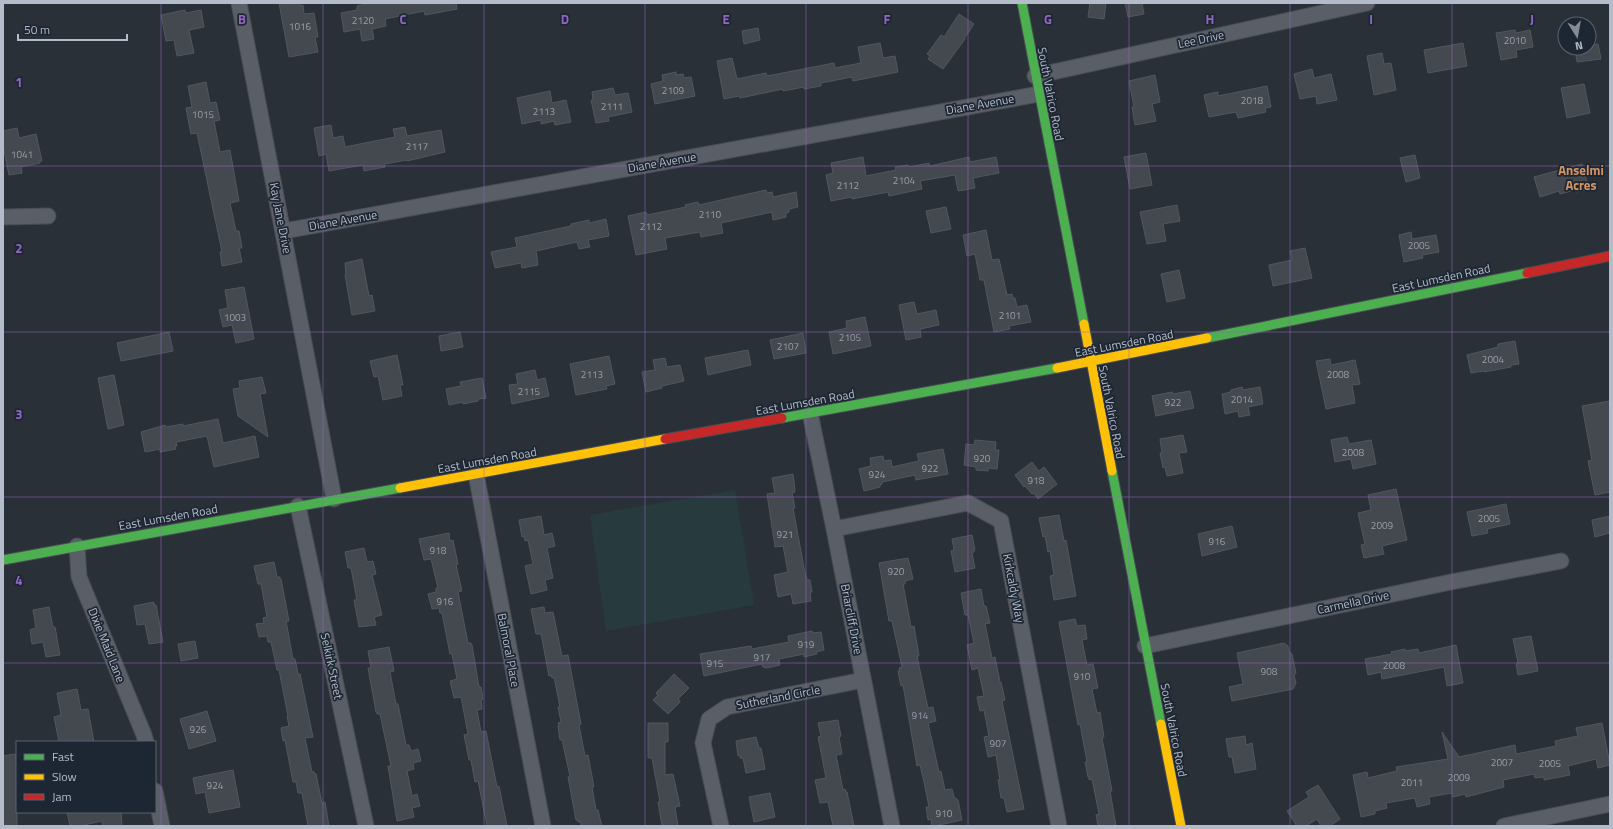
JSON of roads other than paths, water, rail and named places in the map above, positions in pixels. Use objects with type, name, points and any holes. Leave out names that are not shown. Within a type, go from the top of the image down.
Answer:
[{"type":"street","name":"Kay Jane Drive","points":[[239,3],[284,231],[334,499]]},
{"type":"street","name":"South Valrico Road","points":[[1022,3],[1090,362],[1181,826]]},
{"type":"street","name":"Lee Drive","points":[[1035,76],[1367,3]]},
{"type":"street","name":"Diane Avenue","points":[[284,231],[1039,94]]},
{"type":"street","points":[[3,217],[48,216]]},
{"type":"street","name":"East Lumsden Road","points":[[3,560],[1090,362],[1610,256]]},
{"type":"street","name":"Briarcliff Drive","points":[[810,413],[892,826]]},
{"type":"street","name":"Balmoral Place","points":[[476,474],[543,826]]},
{"type":"street","name":"Kirkcaldy Way","points":[[834,529],[968,504],[1001,521],[1059,826]]},
{"type":"street","name":"Selkirk Street","points":[[298,506],[366,826]]},
{"type":"street","name":"Dixie Maid Lane","points":[[77,546],[80,578],[142,728],[146,741]]},
{"type":"street","name":"Carmella Drive","points":[[1145,646],[1446,583],[1561,561]]},
{"type":"street","name":"Sutherland Circle","points":[[721,826],[703,743],[709,719],[727,707],[864,680]]},
{"type":"street","points":[[156,796],[162,826]]},
{"type":"street","points":[[1504,826],[1534,823],[1610,804]]},
{"type":"district","name":"Anselmi Acres","points":[[1581,178]]}]
